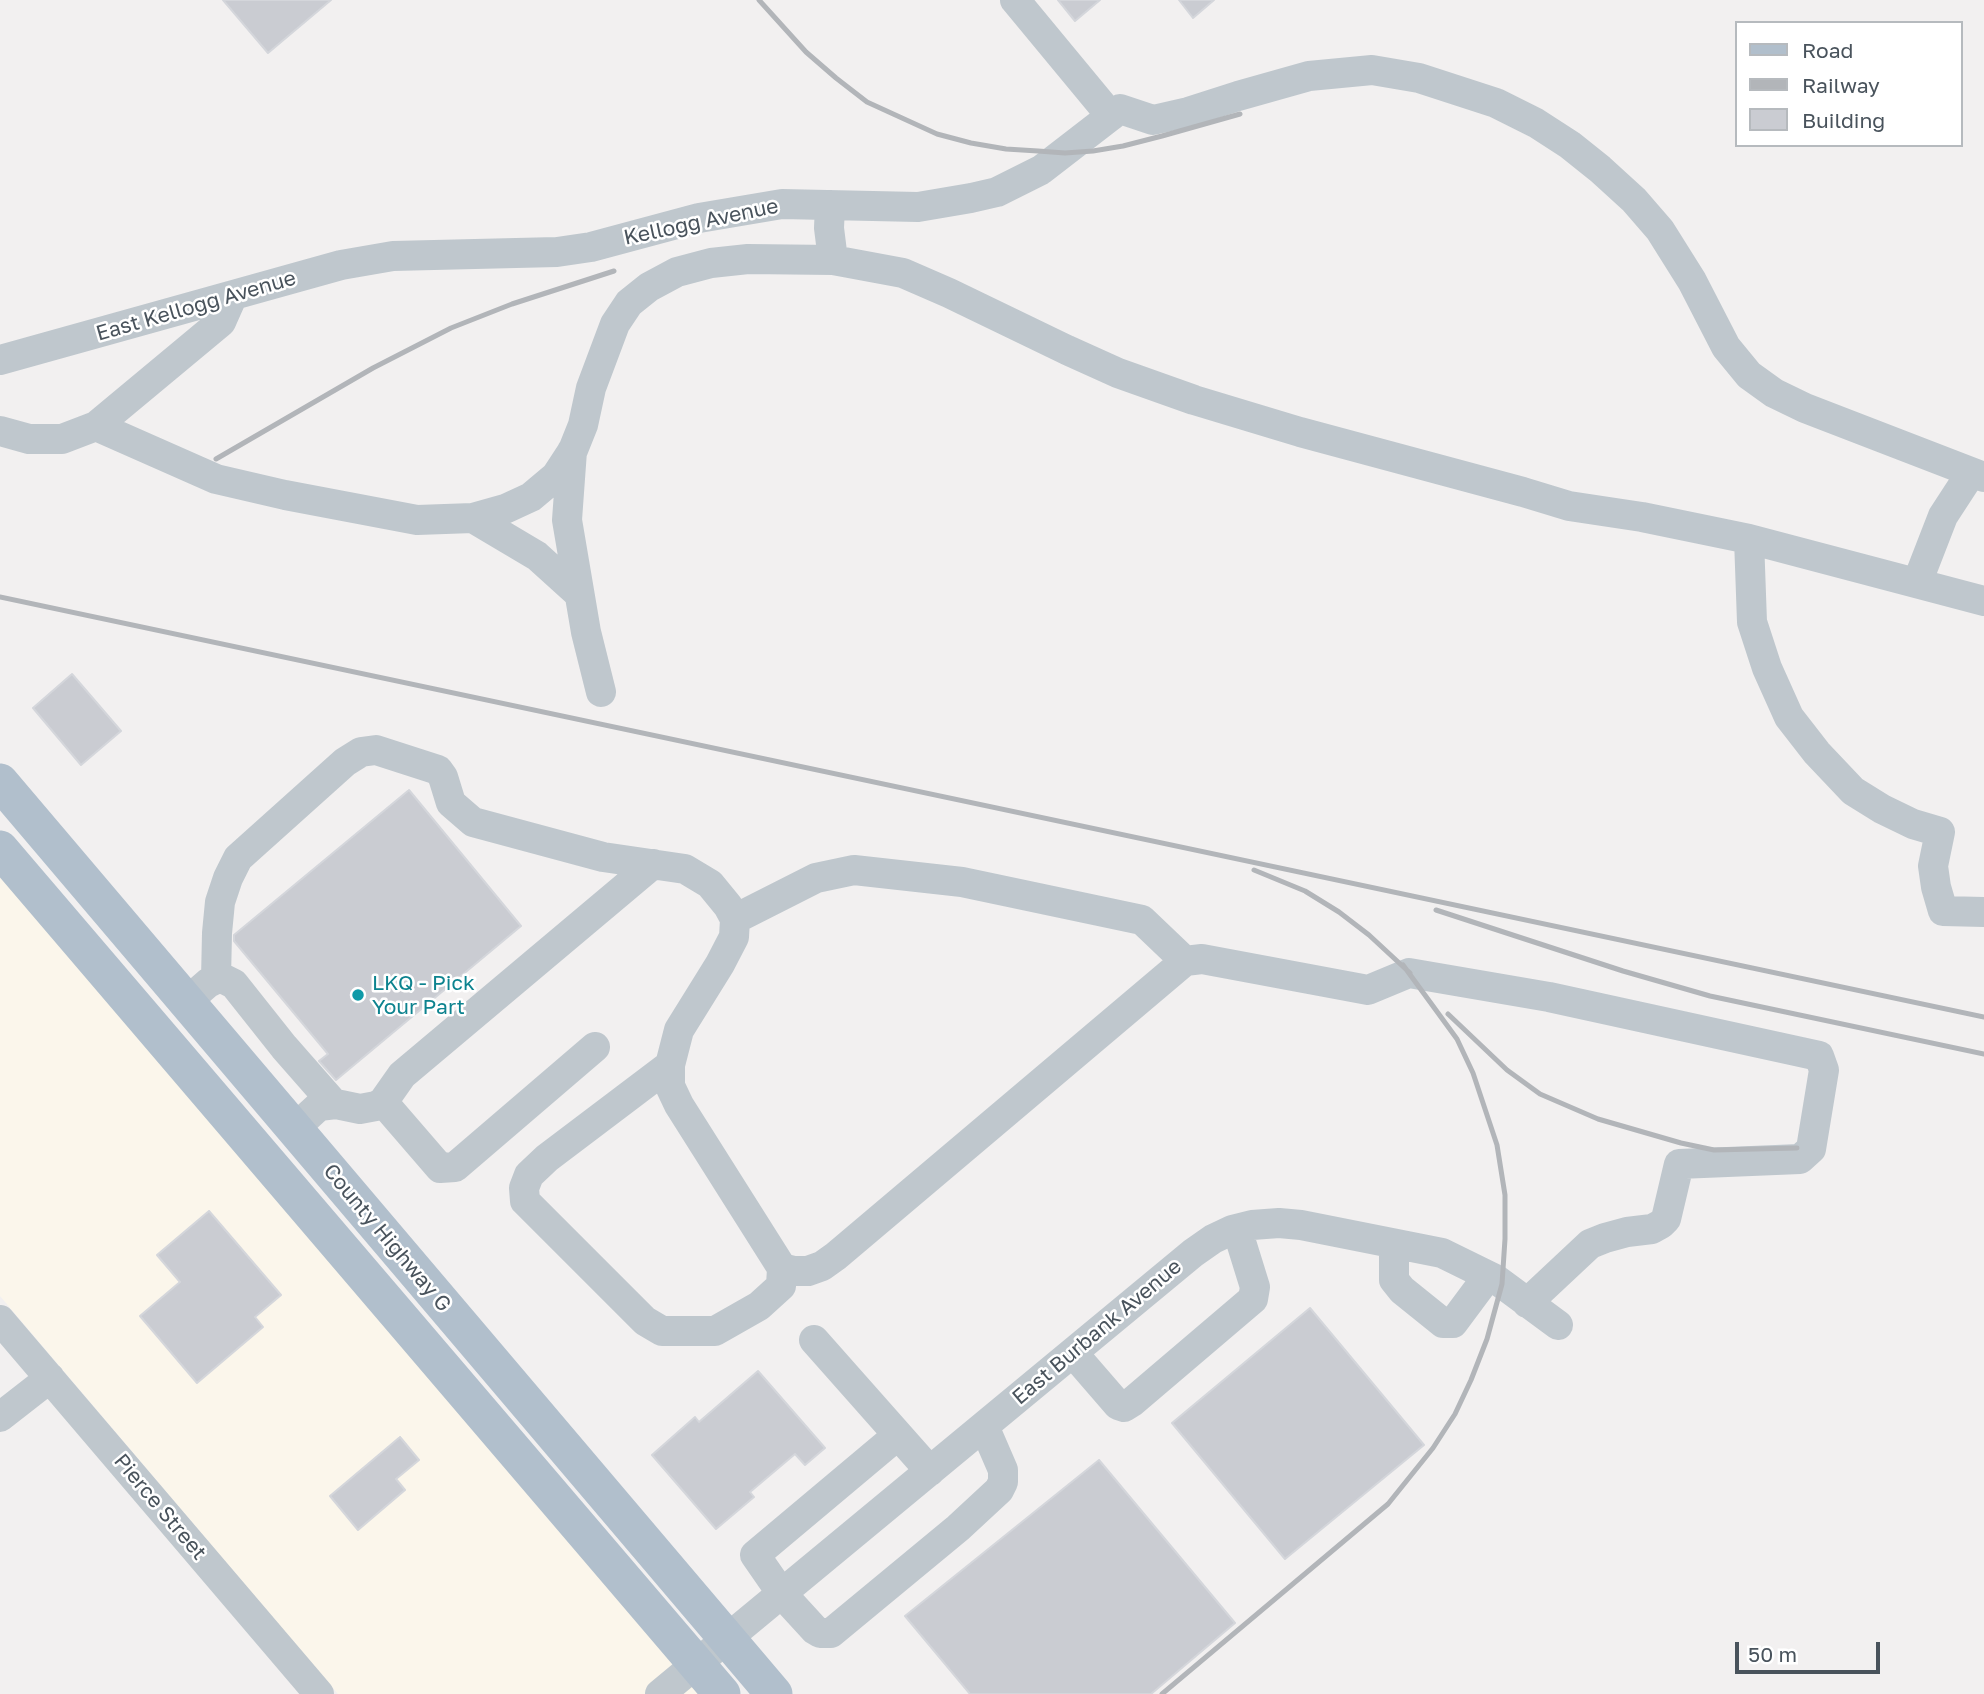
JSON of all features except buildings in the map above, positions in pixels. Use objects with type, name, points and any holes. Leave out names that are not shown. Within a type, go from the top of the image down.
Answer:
[{"type":"main road","name":"County Highway G","points":[[0,782],[774,1694]]},
{"type":"main road","name":"County Highway G","points":[[0,849],[722,1694]]},
{"type":"main road","points":[[262,1156],[294,1129]]},
{"type":"street","points":[[1016,0],[1111,116],[1120,109],[1153,120],[1309,76],[1371,70],[1419,78],[1496,103],[1536,123],[1600,169],[1634,200],[1660,230],[1692,281],[1726,347],[1749,376],[1774,393],[1805,408],[1978,475],[1943,516],[1917,583]]},
{"type":"street","name":"Kellogg Avenue","points":[[393,257],[557,251],[591,247],[699,218],[782,204],[946,204],[997,192],[1041,170],[1111,116]]},
{"type":"street","points":[[830,205],[829,229],[833,260]]},
{"type":"street","name":"East Kellogg Avenue","points":[[0,360],[341,265],[393,257]]},
{"type":"street","points":[[96,426],[216,479],[416,520],[473,518],[505,509],[531,497],[556,476],[583,425],[595,376],[615,324],[629,303],[649,287],[677,272],[711,263],[748,259],[833,260],[903,273],[1118,373],[1194,400],[1300,432],[1569,506],[1642,517],[1749,539],[1984,601]]},
{"type":"street","points":[[0,431],[29,439],[62,439],[96,426],[221,322],[233,295]]},
{"type":"street","points":[[572,450],[568,520],[586,632],[601,692]]},
{"type":"street","points":[[473,518],[537,556],[579,594]]},
{"type":"street","points":[[1749,539],[1752,622],[1767,668],[1789,718],[1853,791],[1913,824],[1940,832],[1933,866],[1943,911],[1984,912]]},
{"type":"street","points":[[216,979],[220,901],[238,858],[345,762],[361,752],[376,750],[438,770],[451,803],[473,822],[603,857],[685,869],[710,884],[728,905],[735,919],[734,937],[679,1030],[670,1065],[670,1086],[679,1105],[782,1268],[781,1286],[759,1306],[715,1331],[662,1331],[645,1321],[525,1201],[524,1188],[529,1175],[547,1158],[670,1065]]},
{"type":"street","points":[[294,1129],[319,1106],[334,1104],[360,1109],[376,1107],[383,1102],[402,1075],[653,864]]},
{"type":"street","points":[[735,919],[816,878],[854,870],[962,882],[1142,920],[1185,961]]},
{"type":"street","points":[[782,1268],[808,1271],[822,1266],[836,1256],[1185,961],[1202,959],[1368,990],[1409,973],[1549,997],[1819,1056],[1824,1070],[1811,1149],[1800,1159],[1679,1164],[1666,1219],[1661,1224],[1590,1244],[1527,1303]]},
{"type":"street","points":[[186,1001],[216,979],[224,979],[234,984],[334,1104]]},
{"type":"street","points":[[383,1102],[440,1168],[455,1167],[595,1046]]},
{"type":"street","name":"East Burbank Avenue","points":[[660,1694],[1193,1253],[1213,1239],[1237,1229],[1266,1224],[1301,1225],[1442,1253],[1489,1276],[1558,1325]]},
{"type":"street","points":[[1073,1353],[1118,1405],[1124,1408],[1132,1402],[1253,1299],[1255,1287],[1237,1229]]},
{"type":"street","points":[[1394,1244],[1394,1280],[1402,1290],[1443,1323],[1453,1323],[1489,1276]]},
{"type":"street","name":"Pierce Street","points":[[0,1320],[320,1694]]},
{"type":"street","points":[[814,1340],[930,1471]]},
{"type":"street","points":[[0,1417],[50,1378]]},
{"type":"street","points":[[898,1435],[755,1555],[782,1594],[820,1633],[831,1633],[992,1499],[1003,1482],[1003,1470],[984,1426]]},
{"type":"shaded area","points":[[0,862],[706,1694],[338,1694],[0,1296]]},
{"type":"railway","points":[[759,0],[806,52],[867,102],[937,134],[971,143],[1006,149],[1065,153],[1093,151],[1123,146],[1240,114]]},
{"type":"railway","points":[[216,459],[373,368],[451,328],[512,304],[614,271]]},
{"type":"railway","points":[[0,597],[1984,1017]]},
{"type":"railway","points":[[1254,870],[1305,891],[1339,912],[1369,935],[1410,973]]},
{"type":"railway","points":[[1436,910],[1623,971],[1710,996],[1984,1054]]},
{"type":"railway","points":[[1162,1694],[1388,1504],[1433,1448],[1455,1414],[1487,1339],[1502,1284],[1505,1239],[1505,1195],[1497,1145],[1473,1073],[1457,1039],[1403,965]]},
{"type":"railway","points":[[1448,1014],[1507,1070],[1540,1094],[1598,1119],[1714,1150],[1797,1148]]},
{"type":"place","name":"LKQ - Pick Your Part","points":[[358,995]]}]
